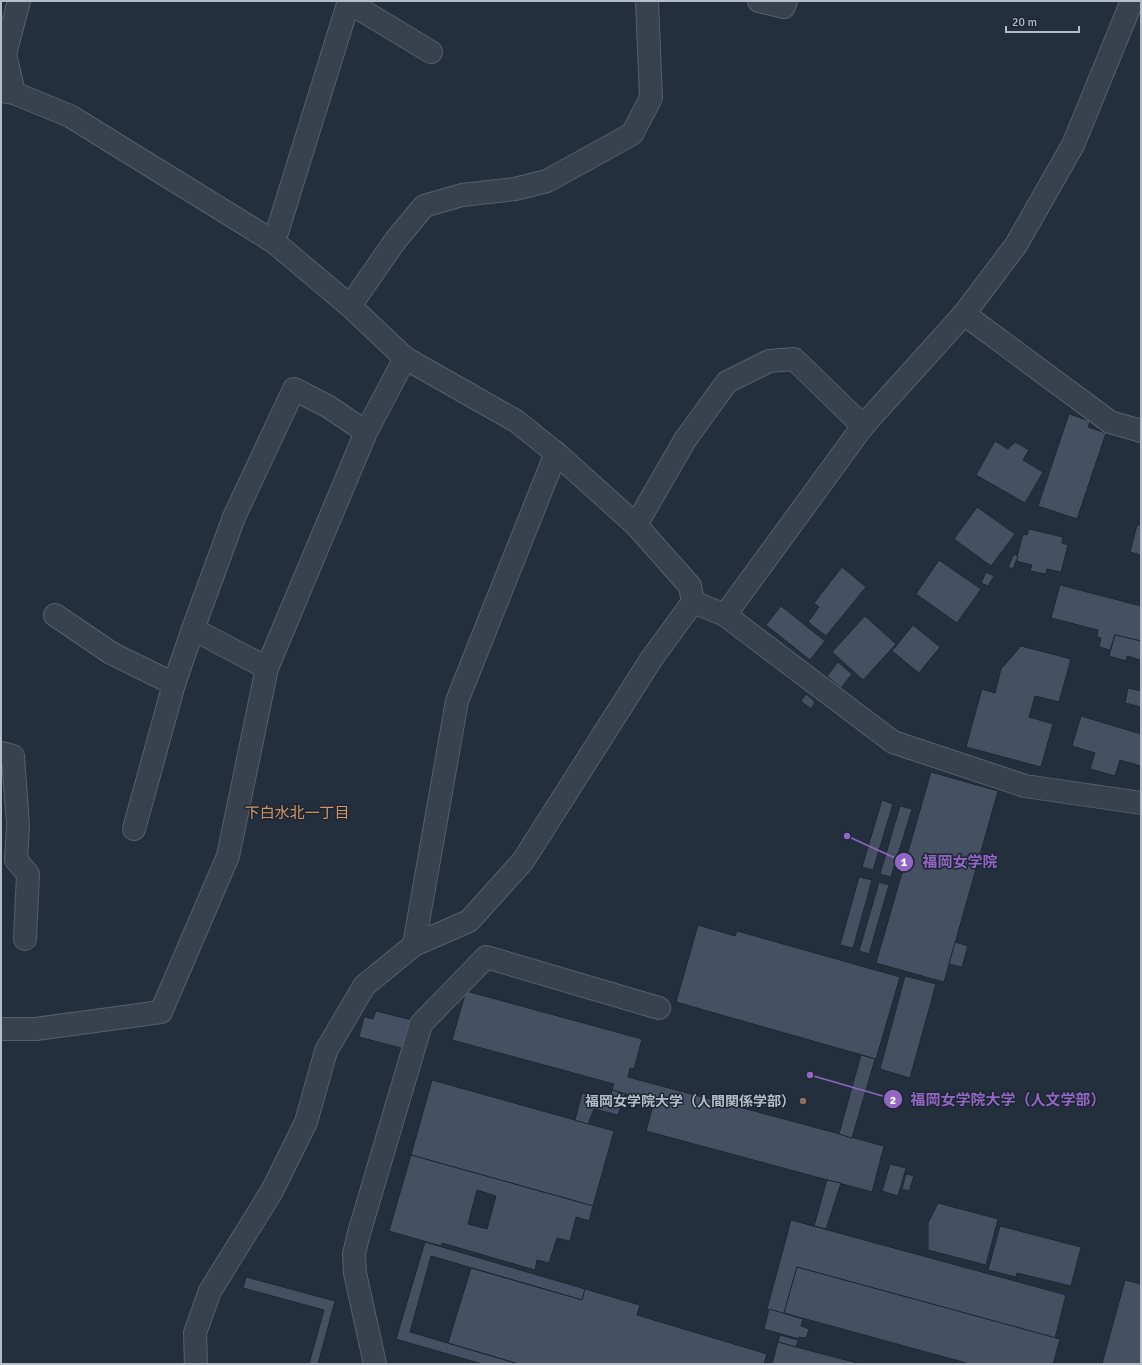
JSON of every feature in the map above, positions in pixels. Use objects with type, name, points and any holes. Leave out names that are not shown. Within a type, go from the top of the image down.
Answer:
[{"type":"street","points":[[19,1],[6,54],[8,92],[70,116],[274,242],[350,306],[405,358],[516,421],[556,453],[636,525],[690,586],[693,602],[652,658],[523,862],[469,921],[414,945],[364,986],[326,1051],[306,1122],[272,1191],[210,1291],[195,1333],[196,1364]]},
{"type":"street","points":[[274,242],[349,1],[431,52]]},
{"type":"street","points":[[350,306],[395,241],[424,206],[462,195],[515,189],[547,181],[632,134],[651,98],[647,1]]},
{"type":"street","points":[[759,1],[784,7],[786,1]]},
{"type":"street","points":[[725,615],[863,426],[964,314],[1016,245],[1073,144],[1132,1]]},
{"type":"street","points":[[964,314],[1110,422],[1141,431]]},
{"type":"street","points":[[1,1028],[36,1029],[161,1012],[228,856],[267,668],[366,432],[405,358]]},
{"type":"street","points":[[636,525],[685,440],[727,382],[769,361],[794,359],[863,426]]},
{"type":"street","points":[[134,829],[174,684],[193,629],[234,517],[294,388],[329,407],[366,432]]},
{"type":"street","points":[[414,945],[457,701],[556,453]]},
{"type":"street","points":[[693,602],[725,615],[893,742],[1025,786],[1141,803]]},
{"type":"street","points":[[55,615],[111,654],[174,684]]},
{"type":"street","points":[[193,629],[267,668]]},
{"type":"street","points":[[1,753],[13,756],[18,825],[9,860],[28,874],[25,939]]},
{"type":"street","points":[[375,1364],[355,1273],[354,1254],[421,1024],[486,957],[659,1008]]},
{"type":"building","points":[[1069,414],[1090,421],[1088,427],[1106,433],[1077,519],[1038,506]]},
{"type":"building","points":[[995,441],[1008,449],[1015,442],[1029,450],[1023,460],[1043,472],[1025,503],[976,475]]},
{"type":"building","points":[[977,507],[1015,534],[991,566],[954,539]]},
{"type":"building","points":[[1137,525],[1141,525],[1141,555],[1130,552]]},
{"type":"building","points":[[1029,529],[1063,537],[1062,543],[1068,545],[1061,572],[1047,569],[1046,574],[1030,571],[1032,565],[1016,561],[1023,534],[1027,535]]},
{"type":"building","points":[[1014,554],[1018,556],[1013,569],[1008,567]]},
{"type":"building","points":[[939,560],[981,589],[957,623],[916,594]]},
{"type":"building","points":[[842,567],[866,587],[826,636],[808,622],[819,607],[814,603]]},
{"type":"building","points":[[986,572],[994,576],[988,586],[981,583]]},
{"type":"building","points":[[1060,585],[1141,606],[1141,641],[1115,635],[1110,650],[1099,647],[1101,638],[1097,637],[1098,630],[1051,618]]},
{"type":"building","points":[[781,606],[825,641],[810,660],[766,625]]},
{"type":"building","points":[[865,616],[896,644],[863,680],[832,652]]},
{"type":"building","points":[[913,625],[940,647],[919,673],[892,651]]},
{"type":"building","points":[[1115,635],[1141,641],[1141,660],[1127,656],[1126,661],[1109,656]]},
{"type":"building","points":[[1021,646],[1071,659],[1059,702],[1035,696],[1029,717],[1053,724],[1041,767],[966,747],[982,689],[995,693],[1001,669]]},
{"type":"building","points":[[838,662],[852,674],[841,688],[827,676]]},
{"type":"building","points":[[1128,688],[1141,691],[1141,707],[1125,703]]},
{"type":"building","points":[[806,694],[815,702],[811,709],[801,701]]},
{"type":"building","points":[[1081,716],[1141,734],[1141,766],[1120,760],[1115,776],[1090,769],[1095,753],[1072,746]]},
{"type":"building","points":[[931,772],[998,791],[944,982],[876,963]]},
{"type":"building","points":[[882,800],[893,804],[873,870],[862,867]]},
{"type":"building","points":[[900,806],[912,809],[891,877],[880,874]]},
{"type":"building","points":[[859,877],[872,880],[853,948],[840,945]]},
{"type":"building","points":[[879,882],[889,885],[869,954],[859,951]]},
{"type":"building","points":[[698,925],[735,936],[737,931],[900,977],[876,1059],[676,1002]]},
{"type":"building","points":[[955,942],[968,946],[962,967],[949,964]]},
{"type":"building","points":[[905,976],[936,984],[910,1078],[880,1069]]},
{"type":"building","points":[[466,991],[642,1039],[634,1069],[630,1068],[628,1077],[884,1146],[872,1192],[646,1131],[654,1102],[612,1090],[614,1084],[452,1040]]},
{"type":"building","points":[[376,1011],[412,1020],[405,1049],[359,1037],[364,1017],[373,1019]]},
{"type":"building","points":[[861,1055],[875,1059],[852,1138],[839,1134]]},
{"type":"building","points":[[432,1080],[614,1131],[593,1206],[411,1155]]},
{"type":"building","points":[[612,1090],[625,1094],[618,1115],[594,1109],[588,1124],[575,1120],[582,1093],[610,1100]]},
{"type":"building","points":[[411,1155],[593,1206],[589,1221],[576,1217],[570,1241],[557,1238],[549,1263],[537,1260],[535,1270],[442,1243],[441,1246],[389,1231]],"holes":[[[477,1190],[496,1196],[487,1229],[468,1224]]]},
{"type":"building","points":[[890,1164],[906,1168],[898,1196],[882,1191]]},
{"type":"building","points":[[906,1174],[914,1176],[909,1191],[902,1189]]},
{"type":"building","points":[[827,1180],[841,1183],[826,1229],[814,1226]]},
{"type":"building","points":[[938,1203],[998,1219],[986,1265],[928,1250],[928,1223]]},
{"type":"building","points":[[791,1220],[1066,1295],[1055,1338],[797,1267],[784,1314],[767,1309]]},
{"type":"building","points":[[1000,1226],[1081,1247],[1071,1286],[1017,1273],[1016,1277],[988,1270]]},
{"type":"building","points":[[425,1242],[585,1289],[582,1300],[431,1256],[410,1332],[519,1364],[482,1364],[396,1339]]},
{"type":"building","points":[[797,1267],[1060,1339],[1053,1364],[970,1364],[784,1313]]},
{"type":"building","points":[[471,1268],[582,1300],[585,1289],[640,1305],[637,1315],[767,1354],[764,1364],[519,1364],[448,1343]]},
{"type":"building","points":[[246,1277],[335,1301],[318,1364],[309,1364],[324,1310],[243,1288]]},
{"type":"building","points":[[1125,1280],[1141,1284],[1141,1364],[1102,1364]]},
{"type":"building","points":[[769,1309],[803,1319],[801,1326],[809,1329],[806,1338],[799,1337],[799,1339],[764,1329]]},
{"type":"building","points":[[780,1335],[798,1340],[796,1347],[778,1342]]},
{"type":"building","points":[[778,1342],[796,1347],[861,1364],[772,1364]]},
{"type":"place","name":"福岡女学院","points":[[847,836]]},
{"type":"place","name":"福岡女学院大学（人文学部）","points":[[810,1075]]},
{"type":"place","name":"福岡女学院大学（人間関係学部）","points":[[803,1101]]},
{"type":"district","name":"下白水北一丁目","points":[[297,813]]}]
